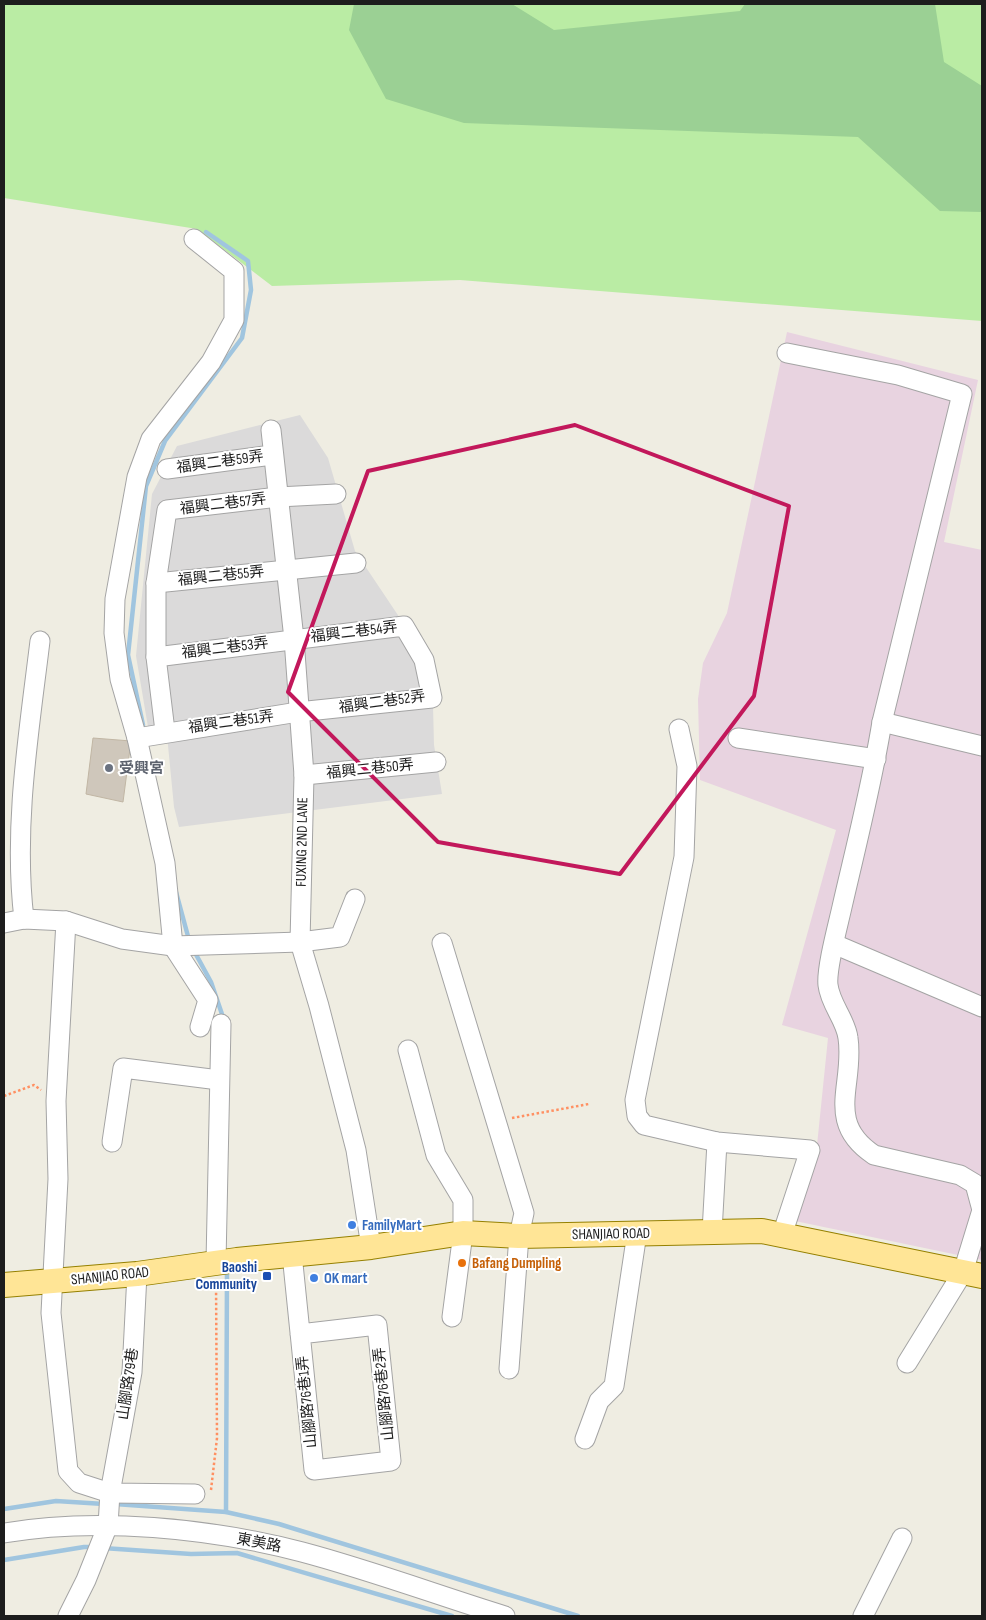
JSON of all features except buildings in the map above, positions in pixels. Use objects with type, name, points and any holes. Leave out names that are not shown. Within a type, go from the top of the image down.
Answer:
[{"type":"main road","name":"SHANJIAO ROAD","points":[[4,1286],[137,1274],[226,1261],[371,1247],[463,1233],[519,1236],[762,1231],[973,1274]]},
{"type":"street","points":[[194,239],[234,271],[234,320],[211,362],[151,439],[138,477],[115,599],[114,633],[120,679],[137,738],[165,863],[173,946],[208,1000],[200,1027]]},
{"type":"street","points":[[787,353],[898,375],[962,394],[882,722],[876,759],[834,944],[828,985],[848,1038],[844,1119],[862,1148],[874,1155],[960,1175],[975,1184],[982,1210],[973,1274],[907,1363]]},
{"type":"street","name":"FUXING 2ND LANE","points":[[271,430],[272,454],[294,639],[304,775],[300,942],[320,1006],[356,1150],[371,1247]]},
{"type":"street","name":"福興二巷59弄","points":[[167,469],[272,454]]},
{"type":"street","name":"福興二巷57弄","points":[[156,583],[167,510],[278,497],[336,494]]},
{"type":"street","name":"福興二巷55弄","points":[[156,583],[356,563]]},
{"type":"street","points":[[156,583],[156,657],[164,732]]},
{"type":"street","name":"福興二巷54弄","points":[[294,639],[404,626],[424,660]]},
{"type":"street","name":"福興二巷53弄","points":[[156,657],[294,639]]},
{"type":"street","points":[[24,919],[21,890],[25,761],[40,640]]},
{"type":"street","name":"福興二巷52弄","points":[[298,712],[432,698],[424,660]]},
{"type":"street","name":"福興二巷51弄","points":[[137,738],[164,732],[298,712]]},
{"type":"street","points":[[882,722],[982,746]]},
{"type":"street","points":[[679,729],[687,766],[684,857],[635,1100],[637,1116],[644,1125],[717,1142],[810,1150],[782,1235]]},
{"type":"street","points":[[738,738],[876,759]]},
{"type":"street","name":"福興二巷50弄","points":[[304,775],[436,762]]},
{"type":"street","points":[[4,923],[24,919],[66,921],[122,939],[173,946],[300,942],[340,937],[355,899]]},
{"type":"street","points":[[66,921],[56,1101],[58,1179],[51,1313],[68,1471],[79,1482],[110,1493],[195,1494]]},
{"type":"street","points":[[442,943],[524,1213],[519,1236],[509,1369]]},
{"type":"street","points":[[834,944],[982,1007]]},
{"type":"street","points":[[221,1024],[219,1080],[226,1261]]},
{"type":"street","points":[[408,1050],[436,1154],[463,1200],[463,1233],[452,1317]]},
{"type":"street","points":[[112,1142],[123,1068],[219,1080]]},
{"type":"street","points":[[712,1232],[717,1142]]},
{"type":"street","points":[[585,1439],[599,1401],[614,1386],[637,1233]]},
{"type":"street","name":"山腳路76巷1弄","points":[[292,1254],[314,1470]]},
{"type":"street","name":"山腳路79巷","points":[[108,1525],[110,1493],[132,1372],[137,1274]]},
{"type":"street","name":"山腳路76巷2弄","points":[[300,1334],[377,1325],[391,1461],[314,1470]]},
{"type":"street","points":[[68,1616],[86,1580],[108,1525]]},
{"type":"street","name":"東美路","points":[[4,1533],[108,1525],[203,1534],[293,1550],[505,1616]]},
{"type":"street","points":[[862,1616],[902,1538]]},
{"type":"path","points":[[4,1096],[34,1085],[56,1101]]},
{"type":"path","points":[[496,1120],[589,1104]]},
{"type":"path","points":[[195,1494],[211,1492],[217,1438],[226,1261]]},
{"type":"highlighted area","points":[[575,425],[789,506],[754,696],[620,874],[438,842],[288,692],[368,471]]},
{"type":"shaded area","points":[[787,332],[978,380],[944,542],[982,550],[982,1260],[795,1221],[816,1155],[828,1038],[782,1025],[836,830],[700,780],[698,699],[703,663],[727,613]]},
{"type":"shaded area","points":[[300,415],[328,458],[355,551],[432,666],[434,745],[442,794],[179,827],[174,807],[166,725],[148,727],[136,656],[152,494],[177,446]]},
{"type":"green space","points":[[4,4],[982,4],[982,321],[460,280],[272,286],[197,229],[4,198]]},
{"type":"green space","points":[[354,4],[512,4],[554,30],[740,11],[745,4],[935,4],[944,62],[982,86],[982,212],[940,211],[858,137],[464,123],[386,99],[349,30]]},
{"type":"waterway","points":[[143,725],[128,655],[146,486],[165,441],[242,338],[251,290],[248,261],[206,232]]},
{"type":"waterway","points":[[176,892],[189,940]]},
{"type":"waterway","points":[[193,949],[211,982],[224,1020]]},
{"type":"waterway","points":[[226,1512],[227,1269]]},
{"type":"waterway","points":[[4,1509],[56,1501],[104,1504]]},
{"type":"waterway","points":[[115,1504],[226,1512],[279,1524],[578,1616]]},
{"type":"waterway","points":[[4,1560],[84,1547],[95,1547]]},
{"type":"waterway","points":[[103,1548],[191,1554],[237,1553],[452,1616]]},
{"type":"place","name":"受興宮","points":[[109,768]]},
{"type":"place","name":"FamilyMart","points":[[352,1225]]},
{"type":"place","name":"Bafang Dumpling","points":[[462,1263]]},
{"type":"place","name":"Baoshi Community","points":[[267,1276]]},
{"type":"place","name":"OK mart","points":[[314,1278]]}]
